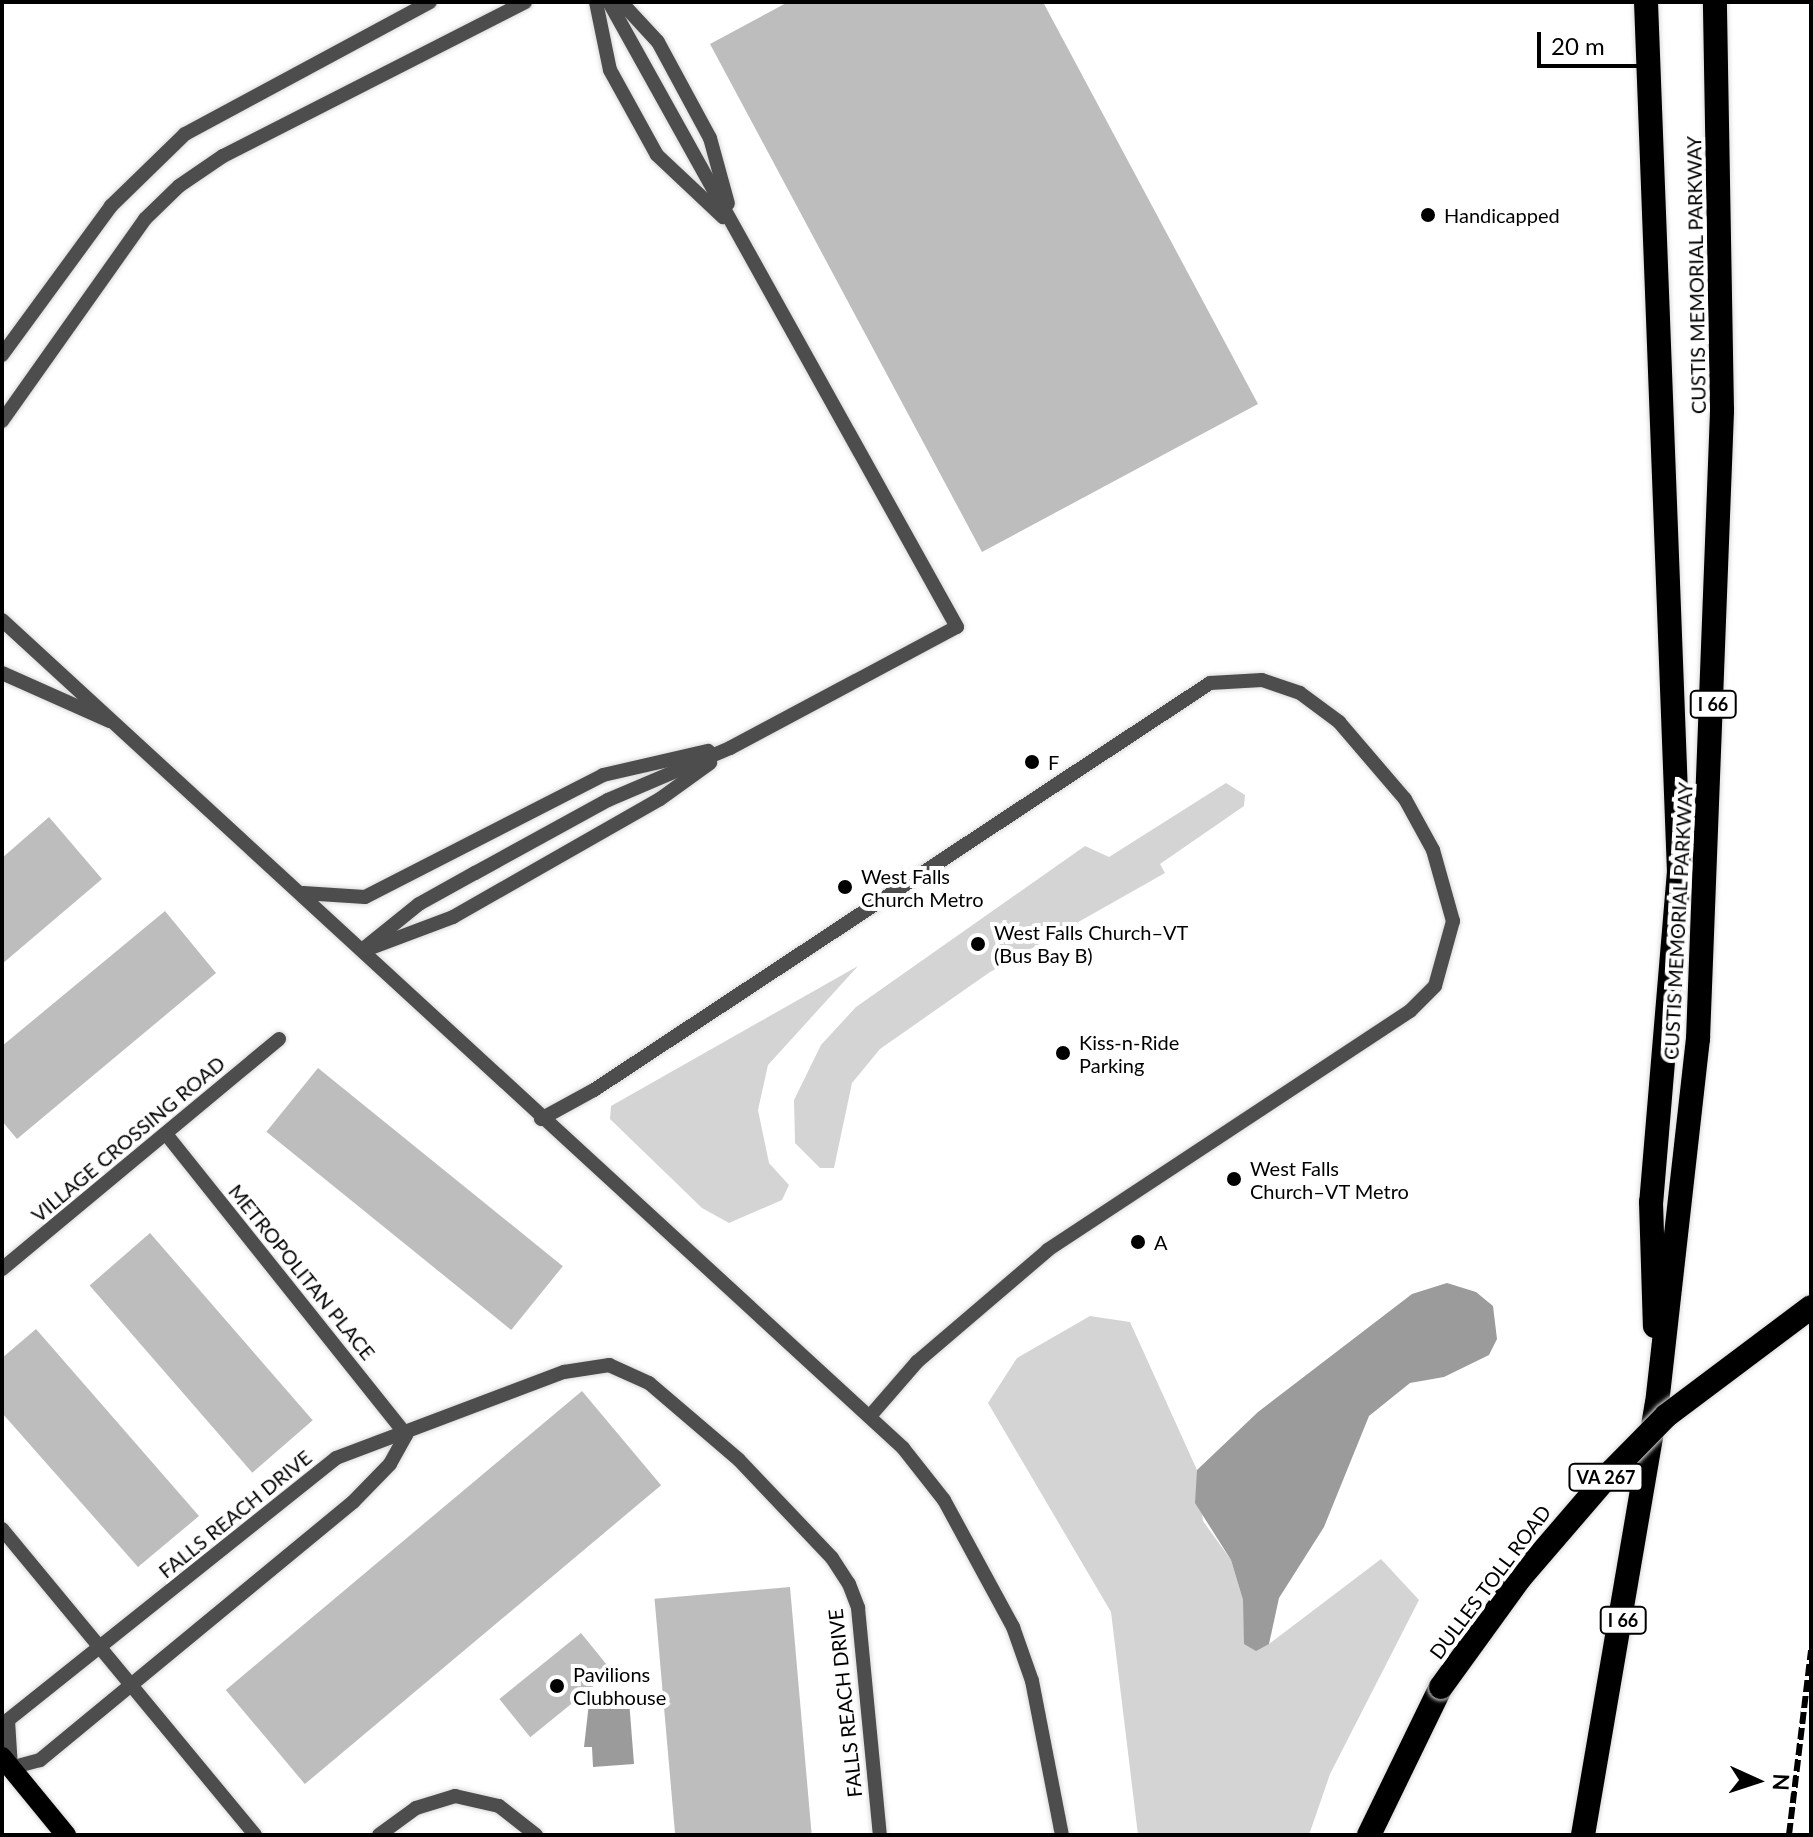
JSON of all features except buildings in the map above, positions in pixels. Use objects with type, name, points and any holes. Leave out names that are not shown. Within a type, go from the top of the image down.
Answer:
[{"type":"highway","points":[[1646,2],[1679,871],[1651,1202],[1657,1404]]},
{"type":"highway","name":"CUSTIS MEMORIAL PARKWAY","points":[[1583,1835],[1657,1404],[1698,1039],[1722,410],[1715,2]]},
{"type":"highway","name":"DULLES TOLL ROAD","points":[[1369,1835],[1441,1687],[1520,1578],[1612,1471],[1666,1416],[1811,1307]]},
{"type":"main road","points":[[6,1762],[66,1835]]},
{"type":"street","points":[[2,355],[111,206],[185,134],[430,2]]},
{"type":"street","points":[[2,421],[145,219],[179,186],[223,156],[525,2]]},
{"type":"street","points":[[596,2],[610,70],[657,155],[735,228]]},
{"type":"street","points":[[362,950],[419,904],[608,800],[730,748],[957,627],[609,2]]},
{"type":"street","points":[[621,2],[658,42],[710,138],[735,228]]},
{"type":"street","points":[[2,620],[125,728],[541,1119],[871,1415],[944,1500],[1013,1627],[1032,1681],[1062,1835]]},
{"type":"street","points":[[2,673],[125,728]]},
{"type":"street","points":[[541,1119],[594,1090],[1210,683],[1262,680],[1300,693],[1339,722],[1405,799],[1433,850],[1453,921],[1435,986],[1410,1011],[1048,1250],[927,1353],[871,1415]]},
{"type":"street","points":[[298,892],[365,897],[603,775],[730,748]]},
{"type":"street","points":[[362,950],[453,917],[660,799],[730,748]]},
{"type":"street","name":"VILLAGE CROSSING ROAD","points":[[2,1269],[279,1039]]},
{"type":"street","name":"METROPOLITAN PLACE","points":[[166,1134],[406,1435]]},
{"type":"street","name":"FALLS REACH DRIVE","points":[[6,1762],[8,1720],[101,1649],[313,1474],[355,1449],[406,1435],[588,1366],[630,1371],[660,1392],[770,1490],[849,1584],[858,1608],[880,1835]]},
{"type":"street","points":[[6,1762],[40,1760],[131,1687],[353,1502],[390,1464],[406,1435]]},
{"type":"street","points":[[2,1529],[255,1835]]},
{"type":"street","points":[[379,1835],[416,1808],[455,1796],[499,1806],[536,1835]]},
{"type":"shaded area","points":[[1226,783],[1245,795],[1244,806],[1160,864],[1165,873],[990,972],[880,1049],[852,1083],[834,1168],[820,1168],[795,1143],[794,1100],[821,1045],[856,1007],[1085,846],[1109,857]]},
{"type":"shaded area","points":[[858,966],[768,1065],[758,1110],[769,1163],[789,1185],[782,1200],[729,1223],[702,1208],[610,1119],[611,1106]]},
{"type":"shaded area","points":[[1447,1283],[1476,1292],[1493,1306],[1497,1339],[1489,1355],[1444,1377],[1410,1383],[1369,1416],[1324,1527],[1279,1598],[1269,1644],[1256,1651],[1244,1644],[1243,1600],[1231,1560],[1195,1503],[1197,1470],[1258,1412],[1412,1294]]},
{"type":"shaded area","points":[[1090,1316],[1130,1322],[1197,1470],[1203,1521],[1231,1560],[1243,1600],[1269,1644],[1381,1559],[1419,1600],[1330,1774],[1309,1835],[1138,1835],[1111,1612],[988,1403],[1017,1358]]},
{"type":"shaded area","points":[[629,1700],[634,1764],[593,1767],[592,1747],[584,1747],[589,1703]]},
{"type":"railway","points":[[1789,1835],[1811,1650]]},
{"type":"place","name":"Handicapped","points":[[1428,215]]},
{"type":"place","name":"F","points":[[1032,762]]},
{"type":"place","name":"West Falls Church Metro","points":[[845,887]]},
{"type":"place","name":"West Falls Church–VT (Bus Bay B)","points":[[978,944]]},
{"type":"place","name":"Kiss-n-Ride Parking","points":[[1063,1053]]},
{"type":"place","name":"West Falls Church–VT Metro","points":[[1234,1179]]},
{"type":"place","name":"A","points":[[1138,1242]]},
{"type":"place","name":"Pavilions Clubhouse","points":[[557,1686]]}]
